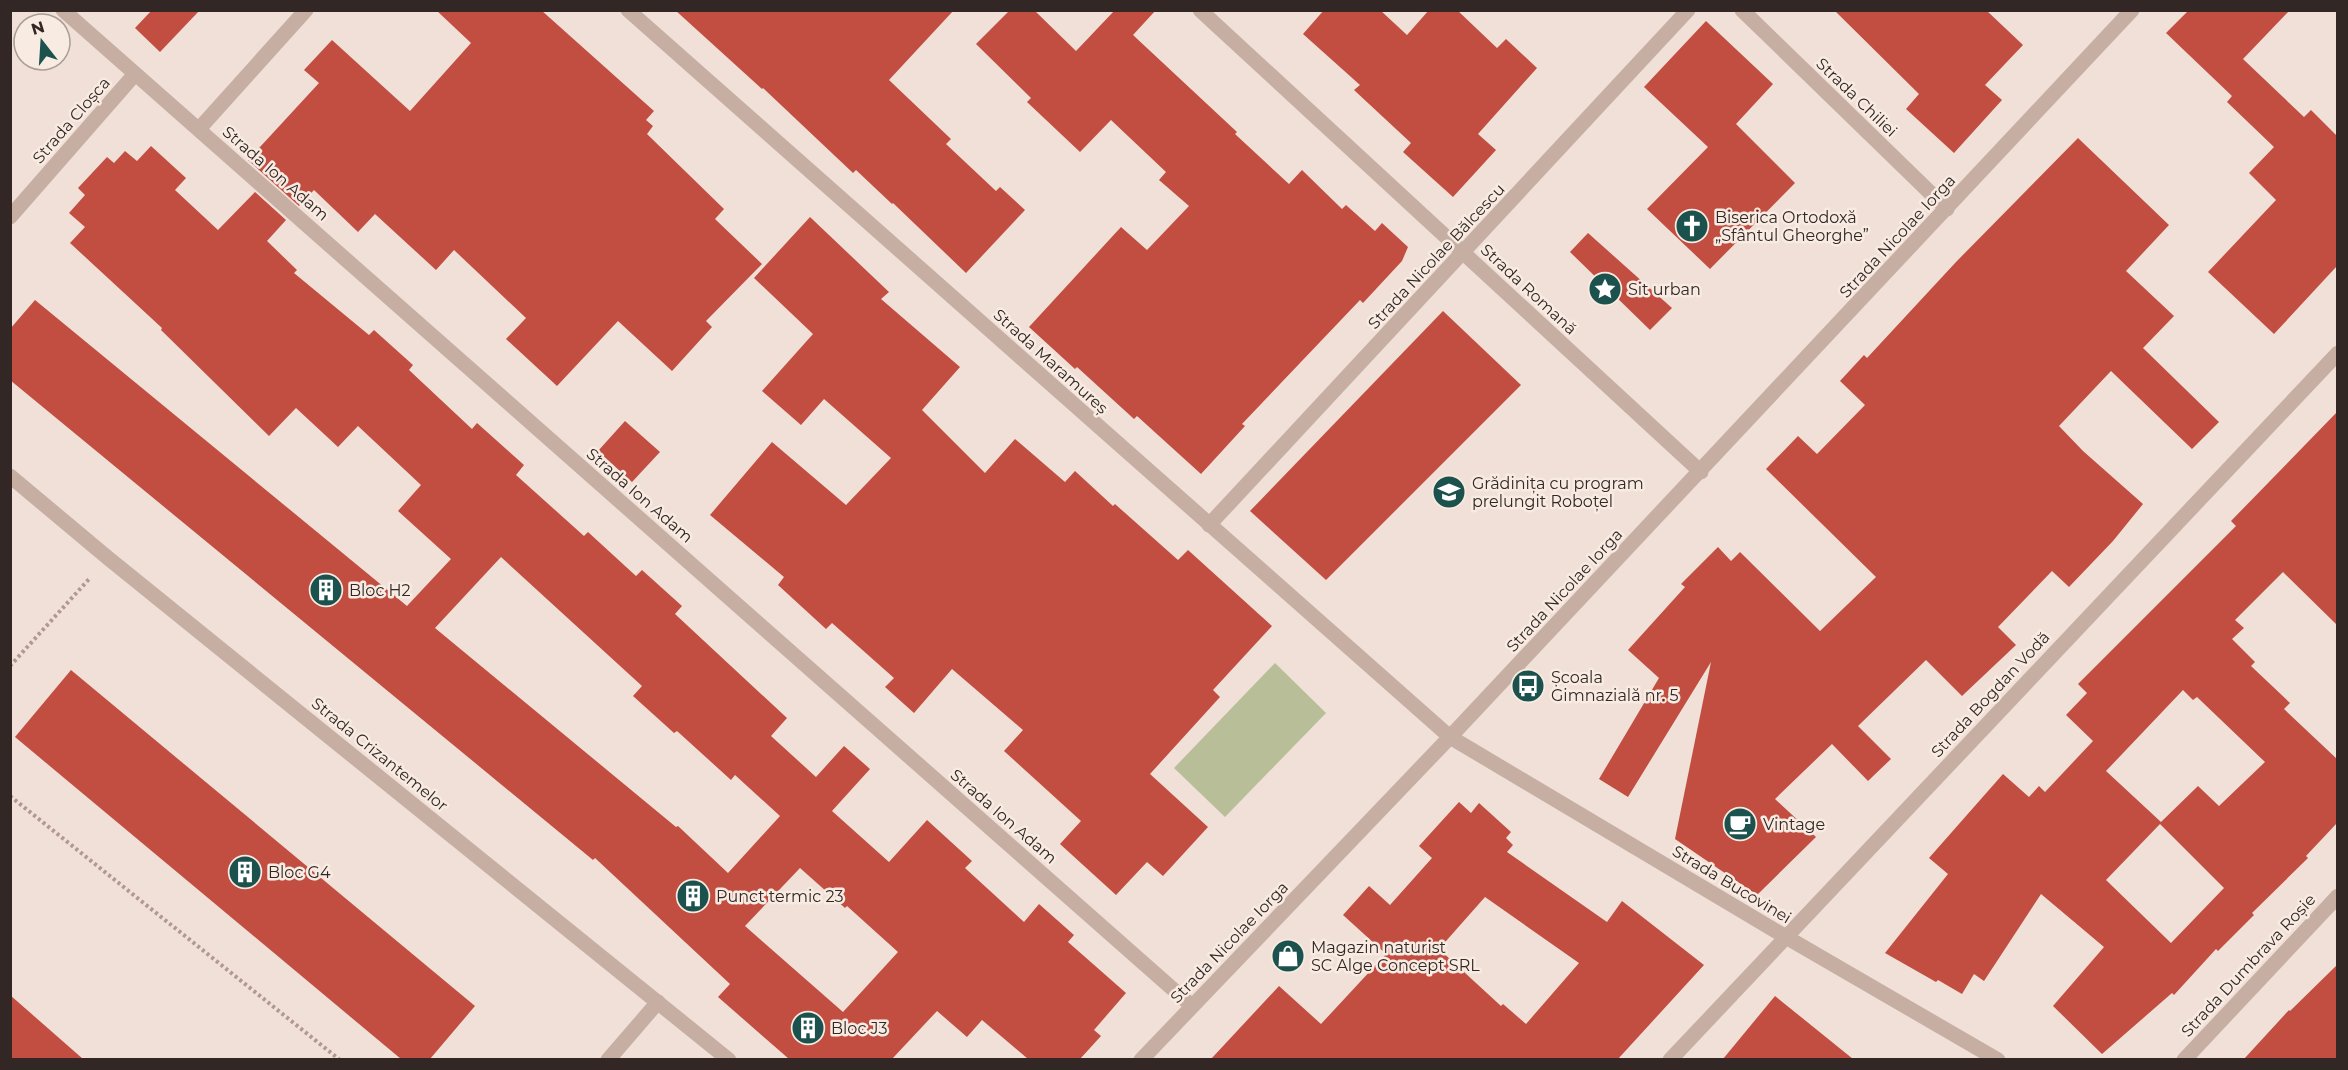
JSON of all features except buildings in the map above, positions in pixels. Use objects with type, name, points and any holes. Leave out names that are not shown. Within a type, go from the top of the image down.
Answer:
[{"type":"street","name":"Strada Ion Adam","points":[[63,10],[1192,1006]]},
{"type":"street","points":[[199,129],[306,10]]},
{"type":"street","name":"Strada Maramureș","points":[[628,10],[1450,737]]},
{"type":"street","name":"Strada Romană","points":[[1200,10],[1701,472]]},
{"type":"street","name":"Strada Nicolae Bălcescu","points":[[1209,525],[1688,10]]},
{"type":"street","name":"Strada Chiliei","points":[[1742,10],[1947,209]]},
{"type":"street","name":"Strada Nicolae Iorga","points":[[1142,1059],[1701,472],[2133,10]]},
{"type":"street","name":"Strada Cloșca","points":[[10,217],[135,74]]},
{"type":"street","name":"Strada Bogdan Vodă","points":[[1670,1059],[2337,353]]},
{"type":"street","name":"Strada Crizantemelor","points":[[10,476],[108,558],[729,1059]]},
{"type":"street","name":"Strada Bucovinei","points":[[1450,737],[1786,937],[1998,1059]]},
{"type":"street","name":"Strada Dumbrava Roșie","points":[[2184,1059],[2337,896]]},
{"type":"street","points":[[608,1059],[658,1002]]},
{"type":"path","points":[[10,666],[108,558]]},
{"type":"path","points":[[10,796],[340,1059]]},
{"type":"green space","points":[[1275,663],[1326,713],[1225,817],[1174,768]]},
{"type":"place","name":"Biserica Ortodoxă „Sfântul Gheorghe”","points":[[1692,226]]},
{"type":"place","name":"Sit urban","points":[[1605,289]]},
{"type":"place","name":"Grădinița cu program prelungit Roboțel","points":[[1449,492]]},
{"type":"place","name":"Bloc H2","points":[[326,590]]},
{"type":"place","name":"Școala Gimnazială nr. 5","points":[[1528,686]]},
{"type":"place","name":"Vintage","points":[[1740,824]]},
{"type":"place","name":"Bloc G4","points":[[245,872]]},
{"type":"place","name":"Punct termic 23","points":[[693,896]]},
{"type":"place","name":"Magazin naturist SC Alge Concept SRL","points":[[1288,956]]},
{"type":"place","name":"Bloc J3","points":[[808,1028]]}]
